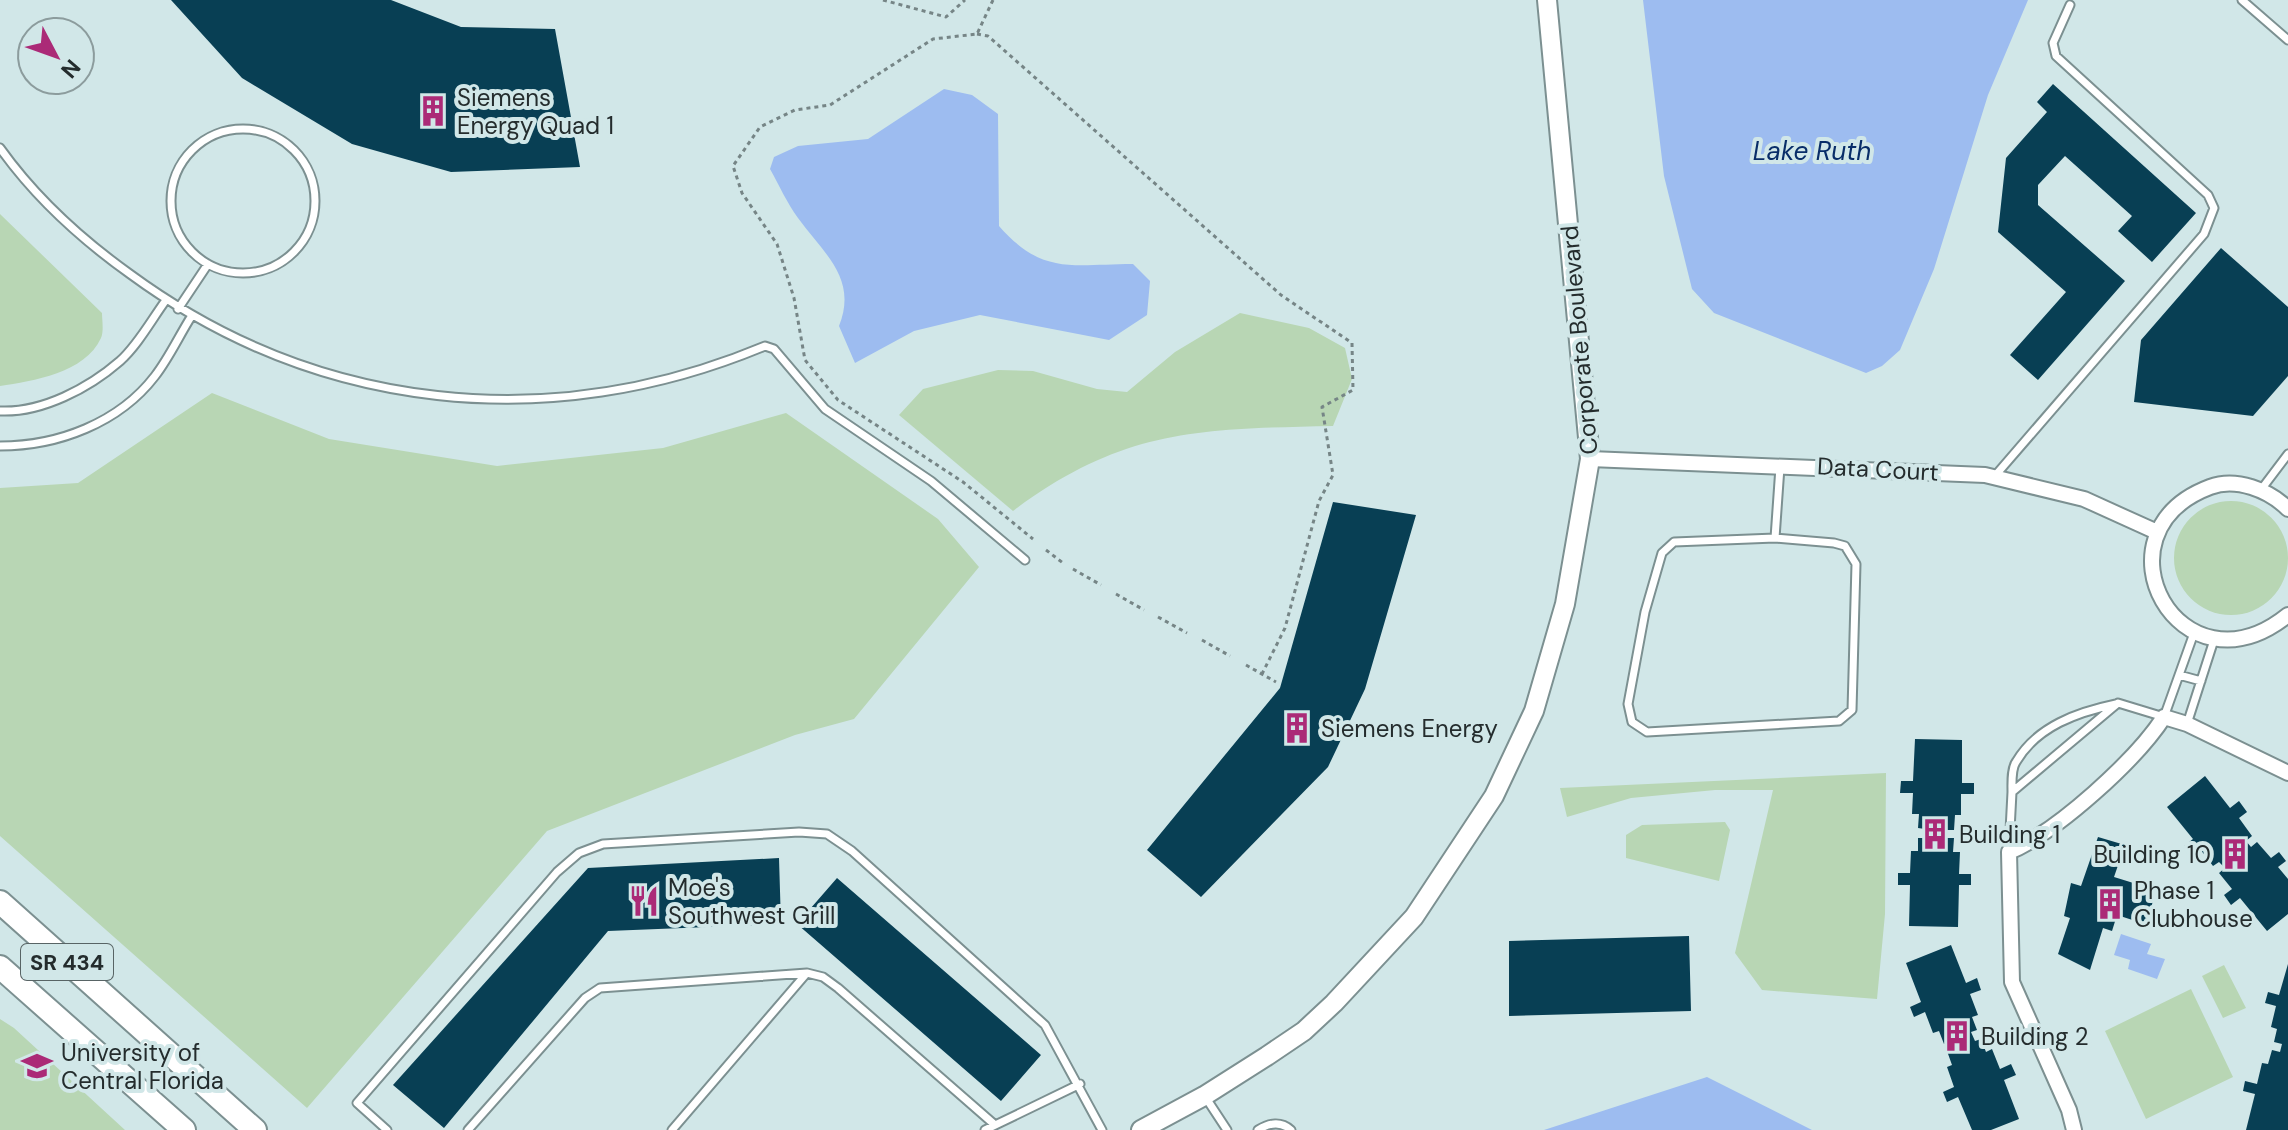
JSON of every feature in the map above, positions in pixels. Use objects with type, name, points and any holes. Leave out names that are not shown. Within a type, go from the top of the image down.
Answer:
[{"type":"main road","name":"SR 434","points":[[0,902],[255,1130]]},
{"type":"main road","name":"SR 434","points":[[0,967],[184,1130]]},
{"type":"street","name":"Corporate Boulevard","points":[[1141,1130],[1204,1096],[1304,1031],[1334,1003],[1414,917],[1494,796],[1534,711],[1565,604],[1590,459],[1547,0]]},
{"type":"street","name":"Data Court","points":[[1590,459],[1780,464],[1994,477],[2084,499],[2157,532]]},
{"type":"street","points":[[2288,509],[2260,491],[2243,485],[2216,485],[2190,494],[2169,512],[2157,532],[2151,559],[2154,586],[2166,610],[2194,633],[2214,640],[2241,641],[2267,632],[2288,615]]},
{"type":"street","points":[[2074,1130],[2069,1110],[2012,982],[2009,852],[2034,841],[2068,812],[2147,743],[2164,717],[2187,724],[2286,768]]},
{"type":"lane","points":[[2242,0],[2288,40]]},
{"type":"lane","points":[[1994,477],[2204,234],[2214,208],[2208,195],[2056,56],[2053,43],[2070,5]]},
{"type":"lane","points":[[252,130],[278,138],[295,151],[314,185],[315,204],[305,237],[283,261],[267,269],[248,273],[223,270],[208,264],[189,248],[173,218],[171,200],[180,167],[192,150],[225,131],[252,130]]},
{"type":"lane","points":[[0,148],[47,203],[92,247],[178,309],[242,343],[319,372],[411,393],[505,402],[566,397],[660,381],[722,365],[765,346],[774,349],[825,409],[931,481],[1025,560]]},
{"type":"lane","points":[[178,309],[208,264]]},
{"type":"lane","points":[[0,411],[18,412],[78,391],[122,359],[166,300]]},
{"type":"lane","points":[[0,446],[27,446],[81,431],[127,405],[155,375],[191,317]]},
{"type":"lane","points":[[2260,491],[2288,454]]},
{"type":"lane","points":[[1775,538],[1780,464]]},
{"type":"lane","points":[[1775,538],[1845,546],[1856,564],[1852,710],[1839,721],[1647,732],[1632,722],[1628,704],[1645,612],[1662,553],[1674,542],[1775,538]]},
{"type":"lane","points":[[2009,852],[2014,763],[2046,730],[2082,712],[2118,703],[2164,717],[2194,633]]},
{"type":"lane","points":[[2187,724],[2214,640]]},
{"type":"lane","points":[[2179,675],[2201,681]]},
{"type":"lane","points":[[2012,792],[2118,703]]},
{"type":"lane","points":[[387,1130],[357,1103],[557,872],[579,853],[633,842],[799,832],[827,834],[852,851],[1045,1025],[1080,1084],[1102,1130]]},
{"type":"lane","points":[[672,1130],[807,973]]},
{"type":"lane","points":[[468,1130],[585,998],[600,988],[807,973],[823,977],[838,988],[995,1125]]},
{"type":"lane","points":[[985,1130],[1080,1084]]},
{"type":"lane","points":[[1204,1096],[1227,1130]]},
{"type":"lane","points":[[1258,1130],[1268,1124],[1285,1125],[1291,1130]]},
{"type":"path","points":[[883,0],[946,17],[965,0]]},
{"type":"path","points":[[977,34],[993,0]]},
{"type":"path","points":[[1033,539],[963,482],[838,400],[805,360],[794,298],[777,244],[742,193],[733,166],[760,127],[795,110],[830,105],[933,39],[977,34],[988,36],[1281,295],[1352,343],[1353,390],[1322,407],[1333,475],[1319,501],[1285,628],[1262,674]]},
{"type":"path","points":[[1046,550],[1063,563]]},
{"type":"path","points":[[1073,569],[1101,585]]},
{"type":"path","points":[[1116,594],[1144,610]]},
{"type":"path","points":[[1158,617],[1187,633]]},
{"type":"path","points":[[1202,640],[1230,656]]},
{"type":"path","points":[[1246,665],[1276,682]]},
{"type":"green space","points":[[0,214],[102,313],[103,329],[93,350],[71,367],[42,378],[0,386]]},
{"type":"green space","points":[[1240,313],[1309,328],[1345,348],[1352,379],[1333,426],[1243,429],[1165,438],[1091,463],[1013,511],[899,415],[923,389],[998,370],[1033,371],[1097,389],[1127,392],[1175,352]]},
{"type":"green space","points":[[212,393],[329,439],[497,466],[663,448],[786,413],[938,519],[979,567],[854,719],[795,735],[547,831],[307,1108],[0,836],[0,488],[78,483]]},
{"type":"green space","points":[[2231,501],[2253,505],[2271,518],[2284,536],[2288,558],[2284,580],[2271,598],[2253,611],[2231,615],[2209,611],[2191,598],[2178,580],[2174,558],[2178,536],[2191,518],[2209,505]]},
{"type":"green space","points":[[1886,773],[1885,914],[1877,999],[1762,990],[1735,953],[1773,790],[1715,790],[1631,798],[1567,817],[1560,788]]},
{"type":"green space","points":[[1725,822],[1730,830],[1719,881],[1626,858],[1626,835],[1642,825]]},
{"type":"green space","points":[[2224,965],[2246,1008],[2223,1018],[2202,976]]},
{"type":"green space","points":[[2191,989],[2233,1077],[2146,1119],[2105,1031]]},
{"type":"green space","name":"University of Central Florida","points":[[0,1019],[14,1028],[125,1130],[0,1130]]},
{"type":"water","name":"Lake Ruth","points":[[1643,0],[2028,0],[1988,95],[1934,269],[1900,350],[1882,366],[1866,373],[1714,313],[1692,289],[1664,176]]},
{"type":"water","points":[[944,89],[972,95],[998,114],[999,226],[1015,242],[1045,260],[1075,265],[1133,264],[1150,281],[1147,315],[1109,340],[980,315],[914,331],[855,363],[839,326],[844,309],[841,280],[827,255],[794,212],[770,169],[774,157],[798,146],[868,139]]},
{"type":"water","points":[[2121,934],[2151,944],[2147,954],[2165,959],[2157,979],[2128,969],[2130,960],[2114,955]]},
{"type":"water","points":[[1707,1077],[1812,1130],[1544,1130]]},
{"type":"building","name":"Siemens Energy Quad 1","points":[[171,0],[391,0],[461,27],[555,29],[580,167],[451,172],[352,144],[242,78]]},
{"type":"building","points":[[2053,84],[2196,213],[2152,262],[2118,231],[2132,216],[2065,156],[2038,185],[2038,205],[2125,281],[2038,380],[2010,355],[2066,292],[1998,232],[2006,158],[2047,112],[2037,102]]},
{"type":"building","points":[[2221,248],[2288,307],[2288,376],[2253,416],[2134,402],[2141,340]]},
{"type":"building","name":"Siemens Energy","points":[[1333,502],[1416,515],[1365,689],[1328,767],[1201,897],[1147,850],[1280,688]]},
{"type":"building","name":"Building 1","points":[[1915,739],[1962,740],[1962,783],[1974,783],[1974,794],[1961,794],[1961,815],[1955,815],[1954,830],[1946,830],[1946,838],[1954,838],[1953,852],[1960,852],[1959,874],[1971,874],[1971,885],[1959,885],[1958,927],[1909,926],[1910,885],[1898,885],[1898,873],[1910,873],[1911,851],[1918,851],[1918,838],[1925,838],[1925,829],[1918,828],[1919,814],[1912,814],[1913,793],[1900,793],[1901,781],[1913,781]]},
{"type":"building","name":"Building 10","points":[[2205,776],[2230,808],[2239,801],[2247,812],[2239,818],[2252,836],[2246,841],[2251,847],[2257,842],[2271,858],[2279,852],[2286,861],[2278,867],[2288,879],[2288,914],[2267,931],[2240,898],[2231,905],[2224,895],[2232,889],[2219,873],[2225,868],[2219,862],[2213,866],[2200,849],[2191,856],[2184,846],[2193,839],[2167,807]]},
{"type":"building","name":"Phase 1 Clubhouse","points":[[2098,837],[2125,845],[2114,877],[2156,890],[2151,908],[2156,910],[2151,926],[2117,915],[2112,931],[2103,928],[2090,970],[2058,954],[2070,918],[2064,916],[2071,883],[2081,886]]},
{"type":"building","points":[[779,858],[781,924],[608,931],[444,1128],[393,1085],[588,868]]},
{"type":"building","points":[[837,878],[1041,1055],[1001,1101],[797,924]]},
{"type":"building","points":[[1689,936],[1691,1011],[1509,1016],[1509,941]]},
{"type":"building","name":"Building 2","points":[[1951,945],[1966,983],[1977,978],[1981,990],[1970,994],[1978,1015],[1972,1017],[1977,1030],[1971,1032],[1975,1041],[1981,1039],[1986,1052],[1992,1049],[2000,1069],[2011,1064],[2016,1075],[2004,1080],[2019,1119],[1991,1130],[1972,1130],[1958,1097],[1947,1102],[1943,1092],[1954,1087],[1947,1067],[1952,1065],[1947,1051],[1955,1048],[1952,1041],[1944,1044],[1939,1031],[1933,1033],[1925,1012],[1914,1017],[1910,1007],[1921,1002],[1906,963]]},
{"type":"building","points":[[2288,964],[2288,1130],[2246,1130],[2255,1094],[2243,1091],[2245,1081],[2257,1084],[2262,1063],[2268,1064],[2272,1050],[2280,1052],[2282,1044],[2274,1042],[2277,1029],[2271,1027],[2276,1006],[2265,1003],[2268,992],[2279,995]]},
{"type":"place","name":"Siemens Energy Quad 1","points":[[433,111]]},
{"type":"place","name":"Siemens Energy","points":[[1297,728]]},
{"type":"place","name":"Building 1","points":[[1935,834]]},
{"type":"place","name":"Building 10","points":[[2235,854]]},
{"type":"place","name":"Moe's Southwest Grill","points":[[644,901]]},
{"type":"place","name":"Phase 1 Clubhouse","points":[[2110,904]]},
{"type":"place","name":"Building 2","points":[[1957,1036]]},
{"type":"place","name":"University of Central Florida","points":[[37,1066]]}]
